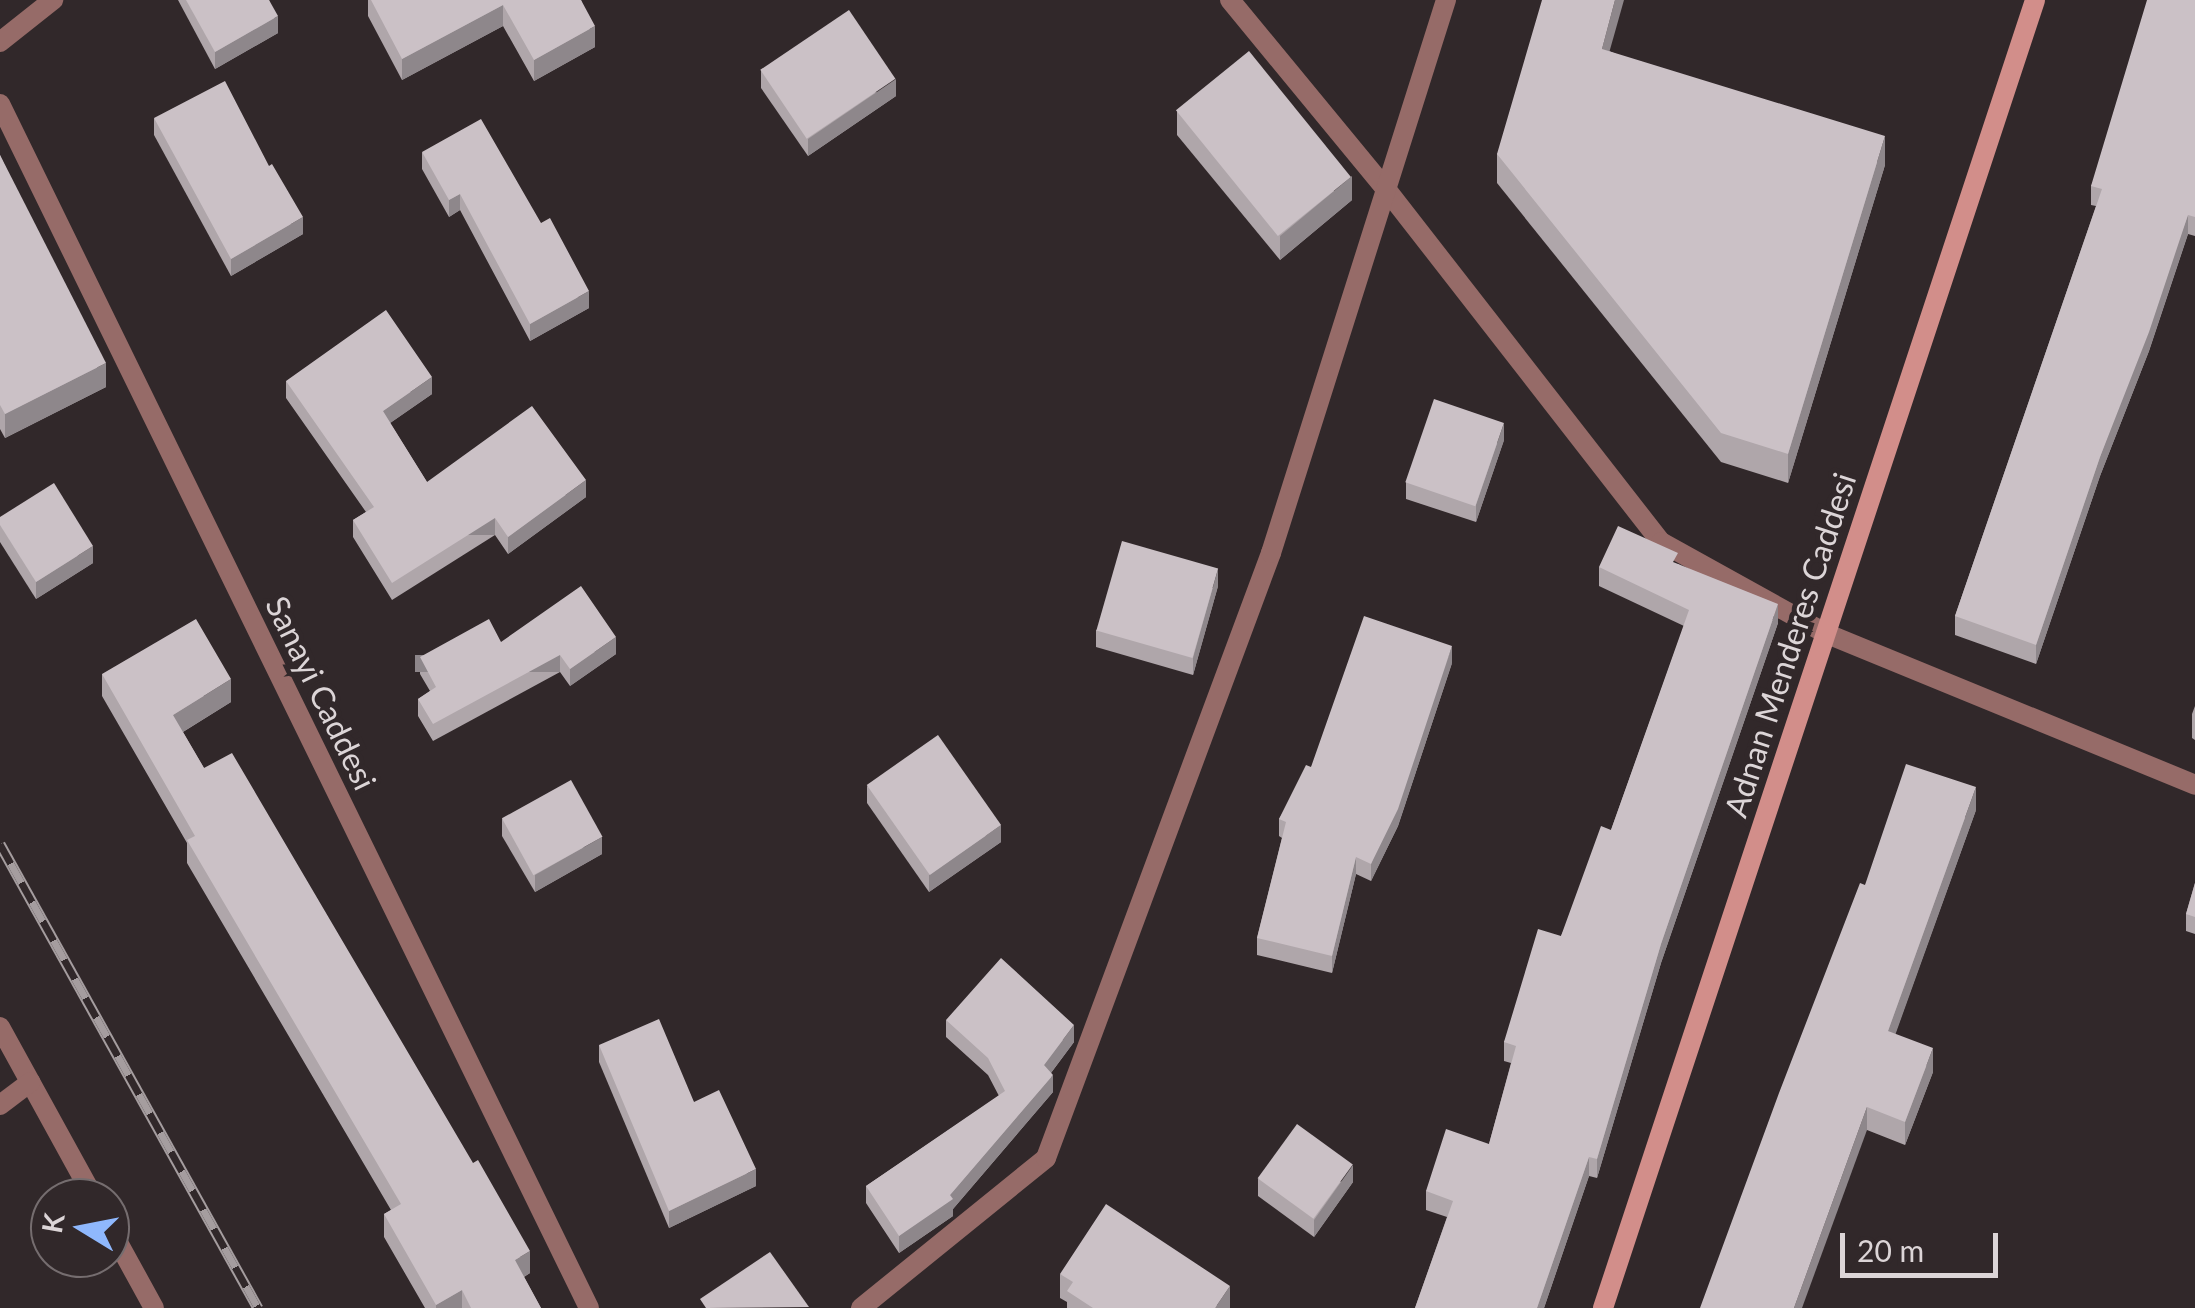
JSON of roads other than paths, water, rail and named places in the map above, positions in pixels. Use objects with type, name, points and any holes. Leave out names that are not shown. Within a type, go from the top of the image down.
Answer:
[{"type":"street","points":[[0,42],[53,0]]},
{"type":"street","points":[[1230,0],[1386,189],[1661,542],[1826,634],[2195,785]]},
{"type":"street","points":[[861,1308],[1046,1158],[1271,553],[1446,0]]},
{"type":"street","name":"Adnan Menderes Caddesi","points":[[1602,1308],[2035,0]]},
{"type":"street","name":"Sanayi Caddesi","points":[[0,104],[589,1308]]},
{"type":"street","points":[[0,1027],[83,1178]]},
{"type":"street","points":[[0,1105],[30,1082]]},
{"type":"street","points":[[130,1264],[154,1308]]},
{"type":"railway","points":[[0,844],[258,1308]]}]
